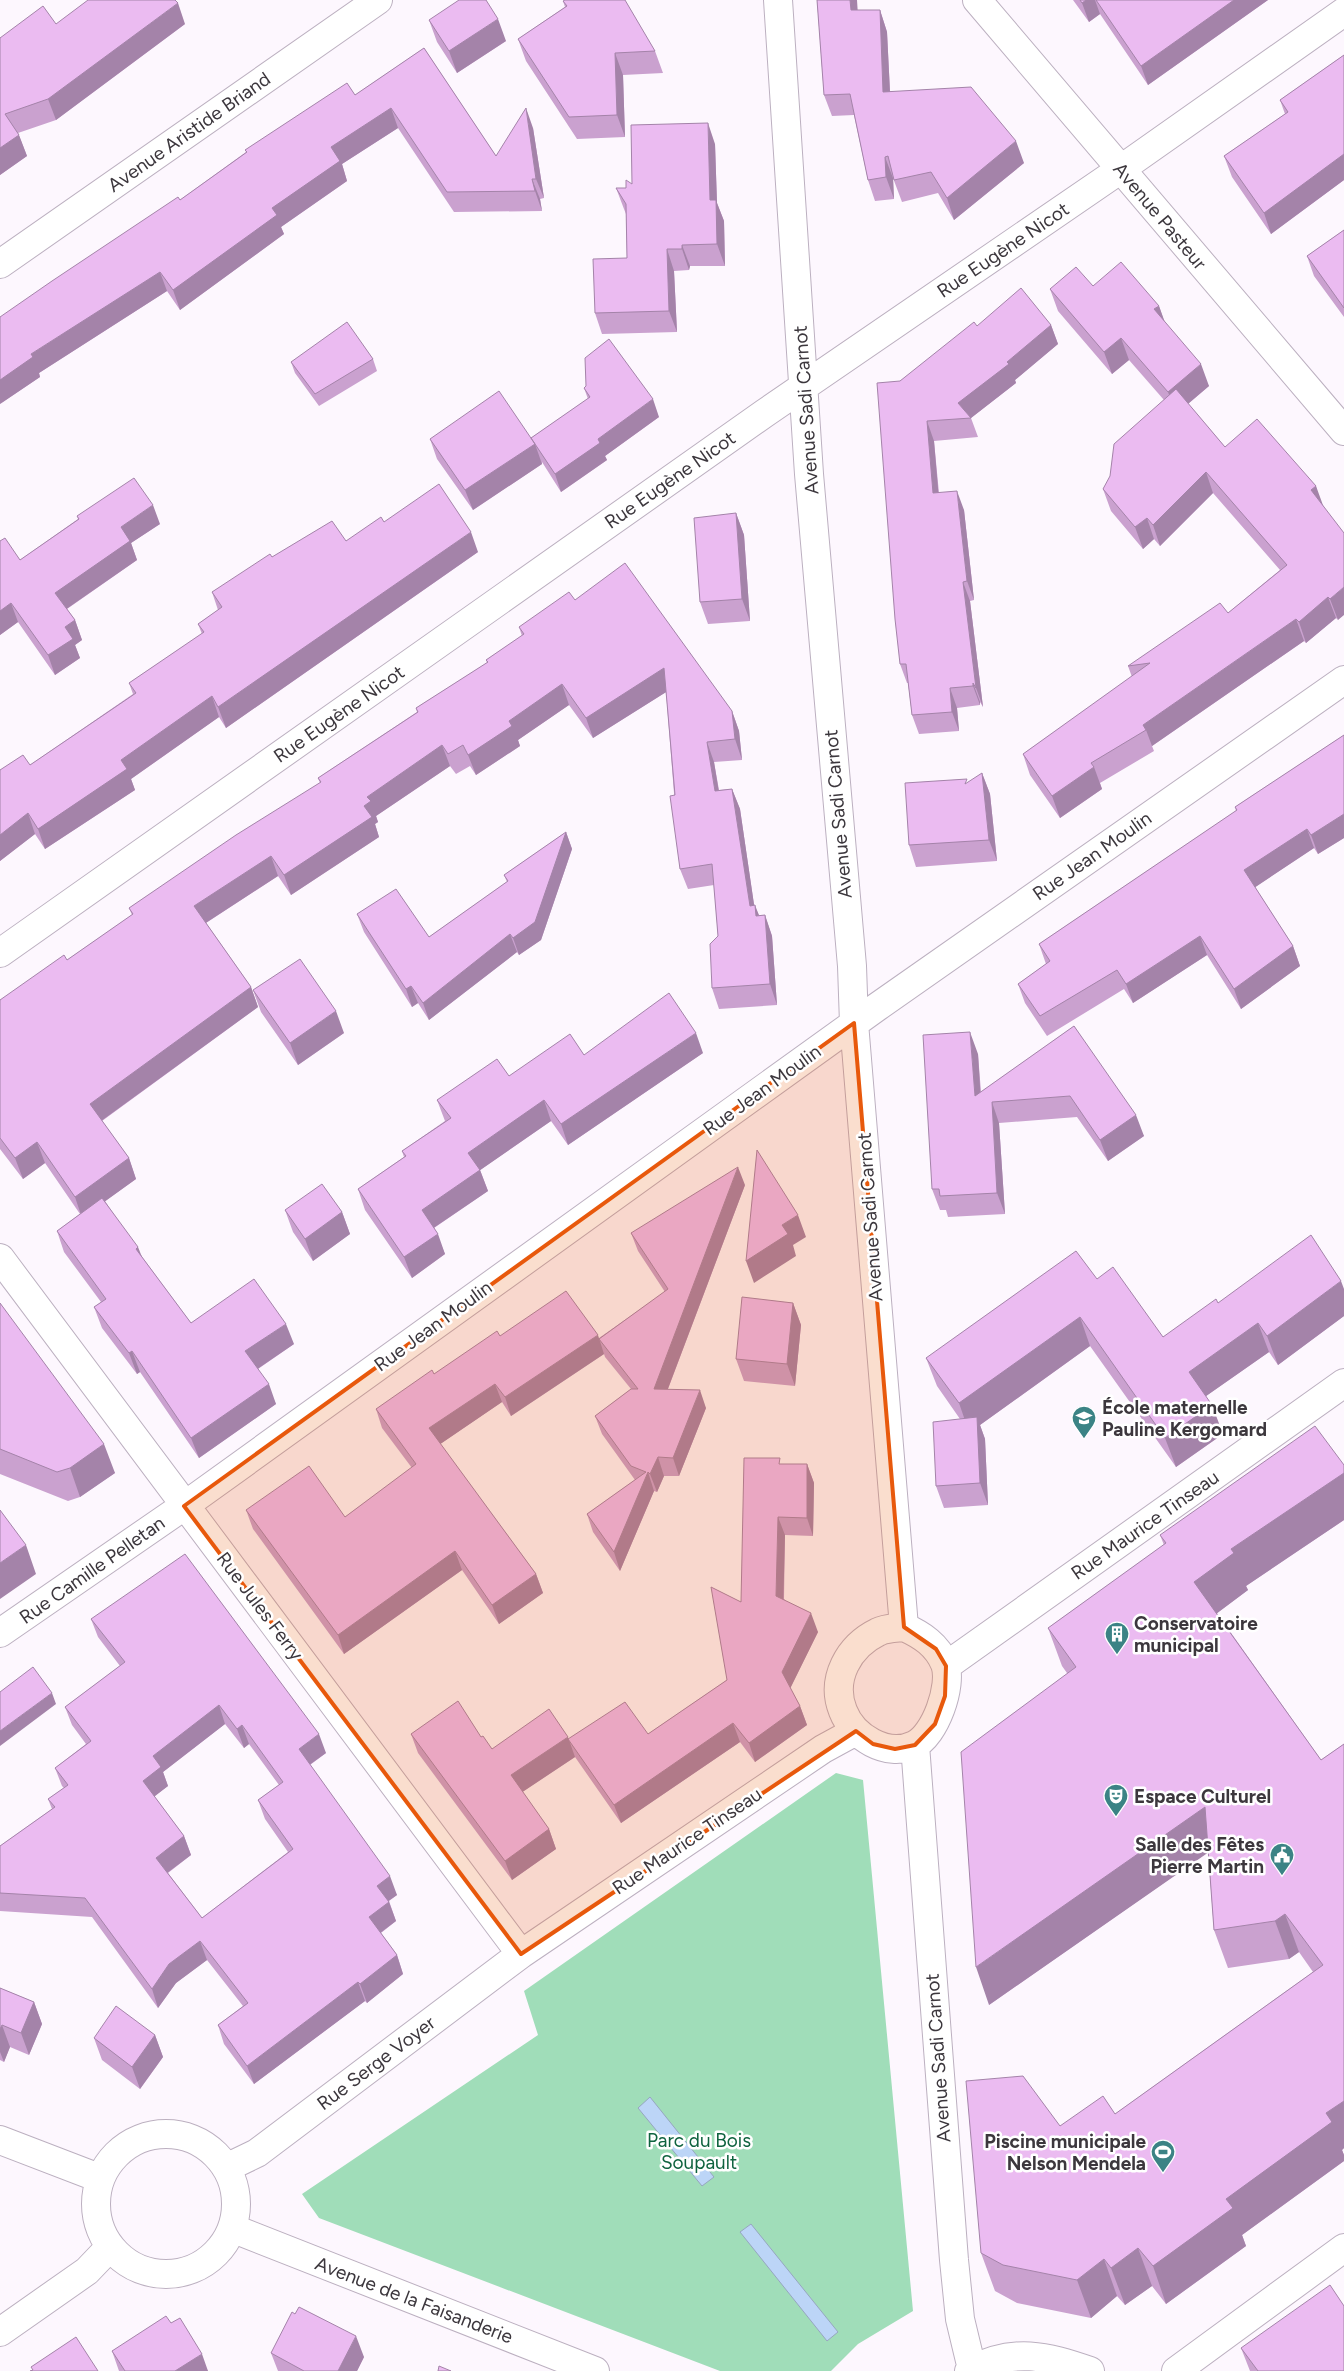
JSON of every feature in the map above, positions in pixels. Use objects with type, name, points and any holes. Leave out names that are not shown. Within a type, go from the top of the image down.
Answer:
[{"type":"street","name":"Avenue Aristide Briand","points":[[0,264],[378,0]]},
{"type":"street","name":"Avenue Sadi Carnot","points":[[778,0],[809,474],[852,966],[854,1023],[904,1627]]},
{"type":"street","name":"Avenue Pasteur","points":[[977,0],[1344,432]]},
{"type":"street","name":"Rue Eugène Nicot","points":[[0,953],[804,386],[1121,169],[1344,12]]},
{"type":"street","name":"Rue Jean Moulin","points":[[184,1506],[854,1023],[1344,680]]},
{"type":"street","name":"Rue Jules Ferry","points":[[0,1258],[521,1954]]},
{"type":"street","name":"Rue Maurice Tinseau","points":[[946,1666],[1344,1383]]},
{"type":"street","name":"Rue Camille Pelletan","points":[[0,1634],[184,1506]]},
{"type":"street","points":[[904,1627],[921,1635],[931,1644],[946,1666],[945,1696],[935,1724],[915,1745],[895,1750],[873,1744],[856,1731],[843,1711],[839,1687],[844,1663],[858,1644],[879,1631],[904,1627]]},
{"type":"street","name":"Rue Maurice Tinseau","points":[[521,1954],[823,1749],[856,1731]]},
{"type":"street","name":"Avenue Sadi Carnot","points":[[915,1745],[954,2260],[960,2319],[971,2370]]},
{"type":"street","name":"Rue Serge Voyer","points":[[228,2167],[257,2153],[521,1954]]},
{"type":"street","points":[[159,2133],[198,2140],[228,2167],[238,2198],[234,2229],[212,2260],[176,2276],[139,2271],[109,2248],[94,2214],[99,2178],[123,2147],[159,2133]]},
{"type":"street","points":[[0,2140],[99,2178]]},
{"type":"street","name":"Avenue de la Faisanderie","points":[[234,2229],[595,2371]]},
{"type":"street","points":[[0,2332],[86,2271],[109,2248]]},
{"type":"street","points":[[1176,2371],[1344,2248]]},
{"type":"street","points":[[971,2370],[1013,2356],[1035,2355],[1061,2361],[1090,2371]]},
{"type":"highlighted area","points":[[854,1023],[904,1627],[936,1649],[946,1666],[945,1696],[935,1724],[915,1745],[895,1749],[873,1744],[856,1731],[521,1954],[184,1506]]},
{"type":"green space","name":"Parc du Bois Soupault","points":[[836,1773],[863,1780],[913,2311],[858,2344],[831,2371],[720,2371],[319,2218],[302,2194],[538,2035],[524,1991]]},
{"type":"water","points":[[650,2097],[714,2177],[702,2186],[638,2108]]},
{"type":"water","points":[[751,2224],[838,2332],[827,2341],[740,2232]]},
{"type":"building","points":[[88,0],[175,0],[178,3],[48,99],[5,114],[19,135],[0,148],[0,38],[43,6],[56,24]]},
{"type":"building","points":[[459,0],[486,0],[498,19],[449,51],[429,20]]},
{"type":"building","points":[[625,0],[655,51],[615,53],[617,115],[569,117],[518,39],[567,6],[563,1]]},
{"type":"building","points":[[817,0],[850,0],[851,10],[880,10],[883,92],[971,87],[1016,141],[947,198],[931,172],[894,180],[888,156],[885,157],[886,177],[868,180],[850,94],[824,95]]},
{"type":"building","points":[[1096,0],[1234,0],[1141,66]]},
{"type":"building","points":[[424,48],[496,156],[526,108],[536,179],[532,179],[535,191],[447,192],[391,108],[331,147],[340,161],[272,208],[277,215],[173,290],[160,272],[31,354],[33,357],[0,380],[0,317],[178,197],[180,200],[247,152],[245,150],[347,83],[355,95]]},
{"type":"building","points":[[1344,55],[1344,154],[1264,213],[1224,156],[1288,112],[1280,100]]},
{"type":"building","points":[[708,123],[710,200],[716,200],[717,244],[682,245],[682,249],[667,249],[669,311],[595,313],[593,259],[627,258],[626,204],[616,188],[626,188],[626,180],[632,184],[631,125]]},
{"type":"building","points":[[1344,230],[1344,308],[1307,256]]},
{"type":"building","points":[[1121,262],[1159,306],[1154,309],[1201,364],[1168,392],[1121,338],[1104,352],[1050,289],[1076,267],[1093,286]]},
{"type":"building","points":[[1021,288],[1051,325],[1007,362],[1009,364],[958,403],[971,418],[927,421],[933,493],[957,491],[967,581],[963,582],[976,688],[973,683],[973,686],[950,688],[952,712],[912,715],[906,664],[900,664],[895,619],[877,383],[900,381],[974,322],[977,326]]},
{"type":"building","points":[[347,322],[373,359],[315,394],[291,362]]},
{"type":"building","points":[[609,339],[653,399],[598,439],[600,443],[555,474],[531,438],[590,397],[584,388],[586,386],[585,358]]},
{"type":"building","points":[[1176,389],[1225,447],[1257,419],[1316,486],[1311,490],[1344,533],[1344,587],[1330,599],[1328,597],[1299,622],[1296,619],[1143,725],[1146,730],[1091,763],[1094,767],[1052,796],[1023,754],[1150,663],[1128,666],[1220,603],[1228,613],[1287,565],[1206,472],[1153,525],[1147,518],[1135,527],[1103,489],[1110,476],[1114,444]]},
{"type":"building","points":[[499,391],[535,444],[465,490],[430,439]]},
{"type":"building","points":[[134,478],[153,505],[121,527],[130,541],[55,593],[75,620],[65,627],[73,639],[48,655],[11,603],[0,611],[0,541],[5,538],[20,560],[79,519],[77,516]]},
{"type":"building","points":[[439,484],[471,532],[218,707],[212,696],[121,760],[127,769],[38,829],[28,813],[0,835],[0,770],[23,755],[30,765],[136,693],[129,683],[204,632],[198,624],[222,607],[212,592],[270,554],[272,557],[332,521],[346,541],[381,517],[384,522]]},
{"type":"building","points":[[736,513],[742,599],[700,602],[694,518]]},
{"type":"building","points":[[625,563],[732,711],[735,739],[707,742],[715,791],[732,789],[750,906],[755,905],[756,916],[765,915],[770,984],[712,988],[710,944],[718,936],[712,864],[680,869],[670,796],[675,795],[664,668],[586,718],[562,684],[509,721],[512,726],[468,755],[463,745],[448,754],[442,745],[367,797],[371,801],[364,806],[372,817],[284,875],[271,856],[194,906],[251,987],[90,1104],[129,1158],[75,1197],[37,1142],[15,1158],[0,1138],[0,1000],[64,955],[67,960],[133,914],[129,908],[236,835],[321,782],[318,778],[418,712],[416,708],[488,662],[486,660],[524,634],[519,627],[569,592],[575,600]]},
{"type":"building","points":[[1344,735],[1344,814],[1311,835],[1307,829],[1244,870],[1293,946],[1234,989],[1200,936],[1126,984],[1117,970],[1040,1016],[1018,984],[1050,961],[1039,944],[1237,810],[1235,807]]},
{"type":"building","points":[[982,773],[989,840],[909,845],[905,783],[967,779],[965,784]]},
{"type":"building","points":[[566,832],[535,922],[513,938],[510,934],[423,1003],[411,986],[406,989],[357,914],[396,889],[429,937],[508,881],[504,875]]},
{"type":"building","points":[[300,959],[336,1011],[290,1043],[253,990]]},
{"type":"building","points":[[669,993],[696,1033],[561,1124],[544,1100],[468,1153],[480,1170],[422,1210],[438,1234],[404,1257],[358,1189],[406,1156],[402,1151],[451,1118],[437,1100],[497,1059],[509,1076],[570,1034],[584,1055]]},
{"type":"building","points":[[1074,1026],[1136,1115],[1100,1140],[1070,1096],[992,1102],[997,1193],[940,1196],[939,1189],[932,1189],[923,1035],[970,1032],[975,1096]]},
{"type":"building","points":[[757,1150],[798,1215],[782,1225],[788,1234],[746,1261]]},
{"type":"building","points":[[738,1167],[654,1389],[700,1390],[673,1458],[658,1457],[650,1474],[648,1472],[614,1552],[587,1514],[646,1472],[631,1466],[595,1416],[631,1389],[638,1389],[599,1339],[668,1289],[631,1233]]},
{"type":"building","points":[[322,1184],[342,1212],[305,1239],[285,1210]]},
{"type":"building","points":[[102,1198],[138,1247],[136,1249],[191,1323],[254,1279],[286,1324],[245,1351],[269,1384],[191,1438],[132,1351],[129,1353],[94,1307],[106,1299],[57,1231]]},
{"type":"building","points":[[1311,1235],[1341,1281],[1267,1336],[1258,1323],[1189,1372],[1212,1405],[1165,1438],[1080,1317],[959,1403],[926,1358],[1076,1251],[1097,1279],[1113,1267],[1163,1337],[1216,1299],[1218,1303]]},
{"type":"building","points":[[566,1291],[598,1335],[505,1397],[495,1384],[429,1428],[536,1574],[492,1605],[455,1551],[338,1635],[246,1510],[309,1466],[345,1517],[416,1464],[376,1409],[432,1370],[434,1374],[497,1331],[500,1336]]},
{"type":"building","points":[[742,1297],[793,1303],[787,1364],[736,1359]]},
{"type":"building","points":[[0,1303],[104,1444],[70,1468],[57,1472],[0,1449]]},
{"type":"building","points":[[977,1417],[980,1483],[936,1486],[933,1422]]},
{"type":"building","points":[[1315,1426],[1344,1465],[1344,1473],[1231,1549],[1234,1553],[1194,1582],[1321,1760],[1344,1744],[1344,2101],[1326,2113],[1332,2122],[1226,2199],[1233,2208],[1153,2266],[1138,2248],[1111,2268],[1104,2259],[1077,2280],[1003,2265],[981,2253],[966,2081],[1023,2076],[1060,2126],[1103,2096],[1115,2114],[1323,1965],[1285,1914],[1275,1921],[1214,1930],[1205,1807],[976,1967],[961,1752],[1076,1667],[1048,1628],[1166,1543],[1160,1535]]},
{"type":"building","points":[[744,1458],[780,1458],[779,1464],[807,1464],[807,1518],[778,1517],[776,1596],[811,1613],[782,1672],[800,1706],[749,1743],[733,1723],[614,1805],[568,1739],[625,1702],[648,1734],[727,1680],[711,1587],[741,1602]]},
{"type":"building","points":[[0,1510],[26,1545],[0,1563]]},
{"type":"building","points":[[185,1554],[319,1734],[299,1749],[390,1876],[377,1886],[389,1902],[369,1917],[397,1955],[247,2066],[218,2025],[248,2003],[200,1941],[169,1964],[152,1989],[85,1898],[0,1893],[0,1846],[55,1807],[48,1799],[68,1785],[55,1768],[91,1741],[65,1707],[125,1662],[91,1619]],"holes":[[[219,1705],[237,1729],[242,1725],[283,1782],[258,1800],[293,1849],[202,1918],[156,1858],[184,1836],[143,1781],[161,1767],[153,1756]]]},
{"type":"building","points":[[33,1667],[52,1693],[0,1731],[0,1692]]},
{"type":"building","points":[[458,1701],[481,1737],[483,1736],[492,1749],[549,1709],[568,1737],[511,1775],[549,1829],[505,1861],[411,1734]]},
{"type":"building","points":[[0,1988],[34,2002],[21,2033],[2,2025],[0,2029]]},
{"type":"building","points":[[116,2006],[155,2035],[132,2067],[94,2038]]},
{"type":"building","points":[[1330,2285],[1344,2306],[1344,2371],[1258,2371],[1241,2348]]},
{"type":"building","points":[[299,2307],[356,2336],[338,2371],[304,2371],[271,2353],[292,2312],[295,2314]]},
{"type":"building","points":[[166,2316],[171,2323],[180,2318],[202,2354],[175,2371],[125,2371],[112,2351]]},
{"type":"building","points":[[76,2337],[98,2371],[30,2371],[33,2370],[31,2367]]},
{"type":"building","points":[[439,2366],[451,2371],[438,2371]]},
{"type":"place","name":"École maternelle Pauline Kergomard","points":[[1084,1439]]},
{"type":"place","name":"Conservatoire municipal","points":[[1117,1655]]},
{"type":"place","name":"Espace Culturel","points":[[1116,1817]]},
{"type":"place","name":"Salle des Fêtes Pierre Martin","points":[[1282,1876]]},
{"type":"place","name":"Piscine municipale Nelson Mendela","points":[[1163,2173]]}]
